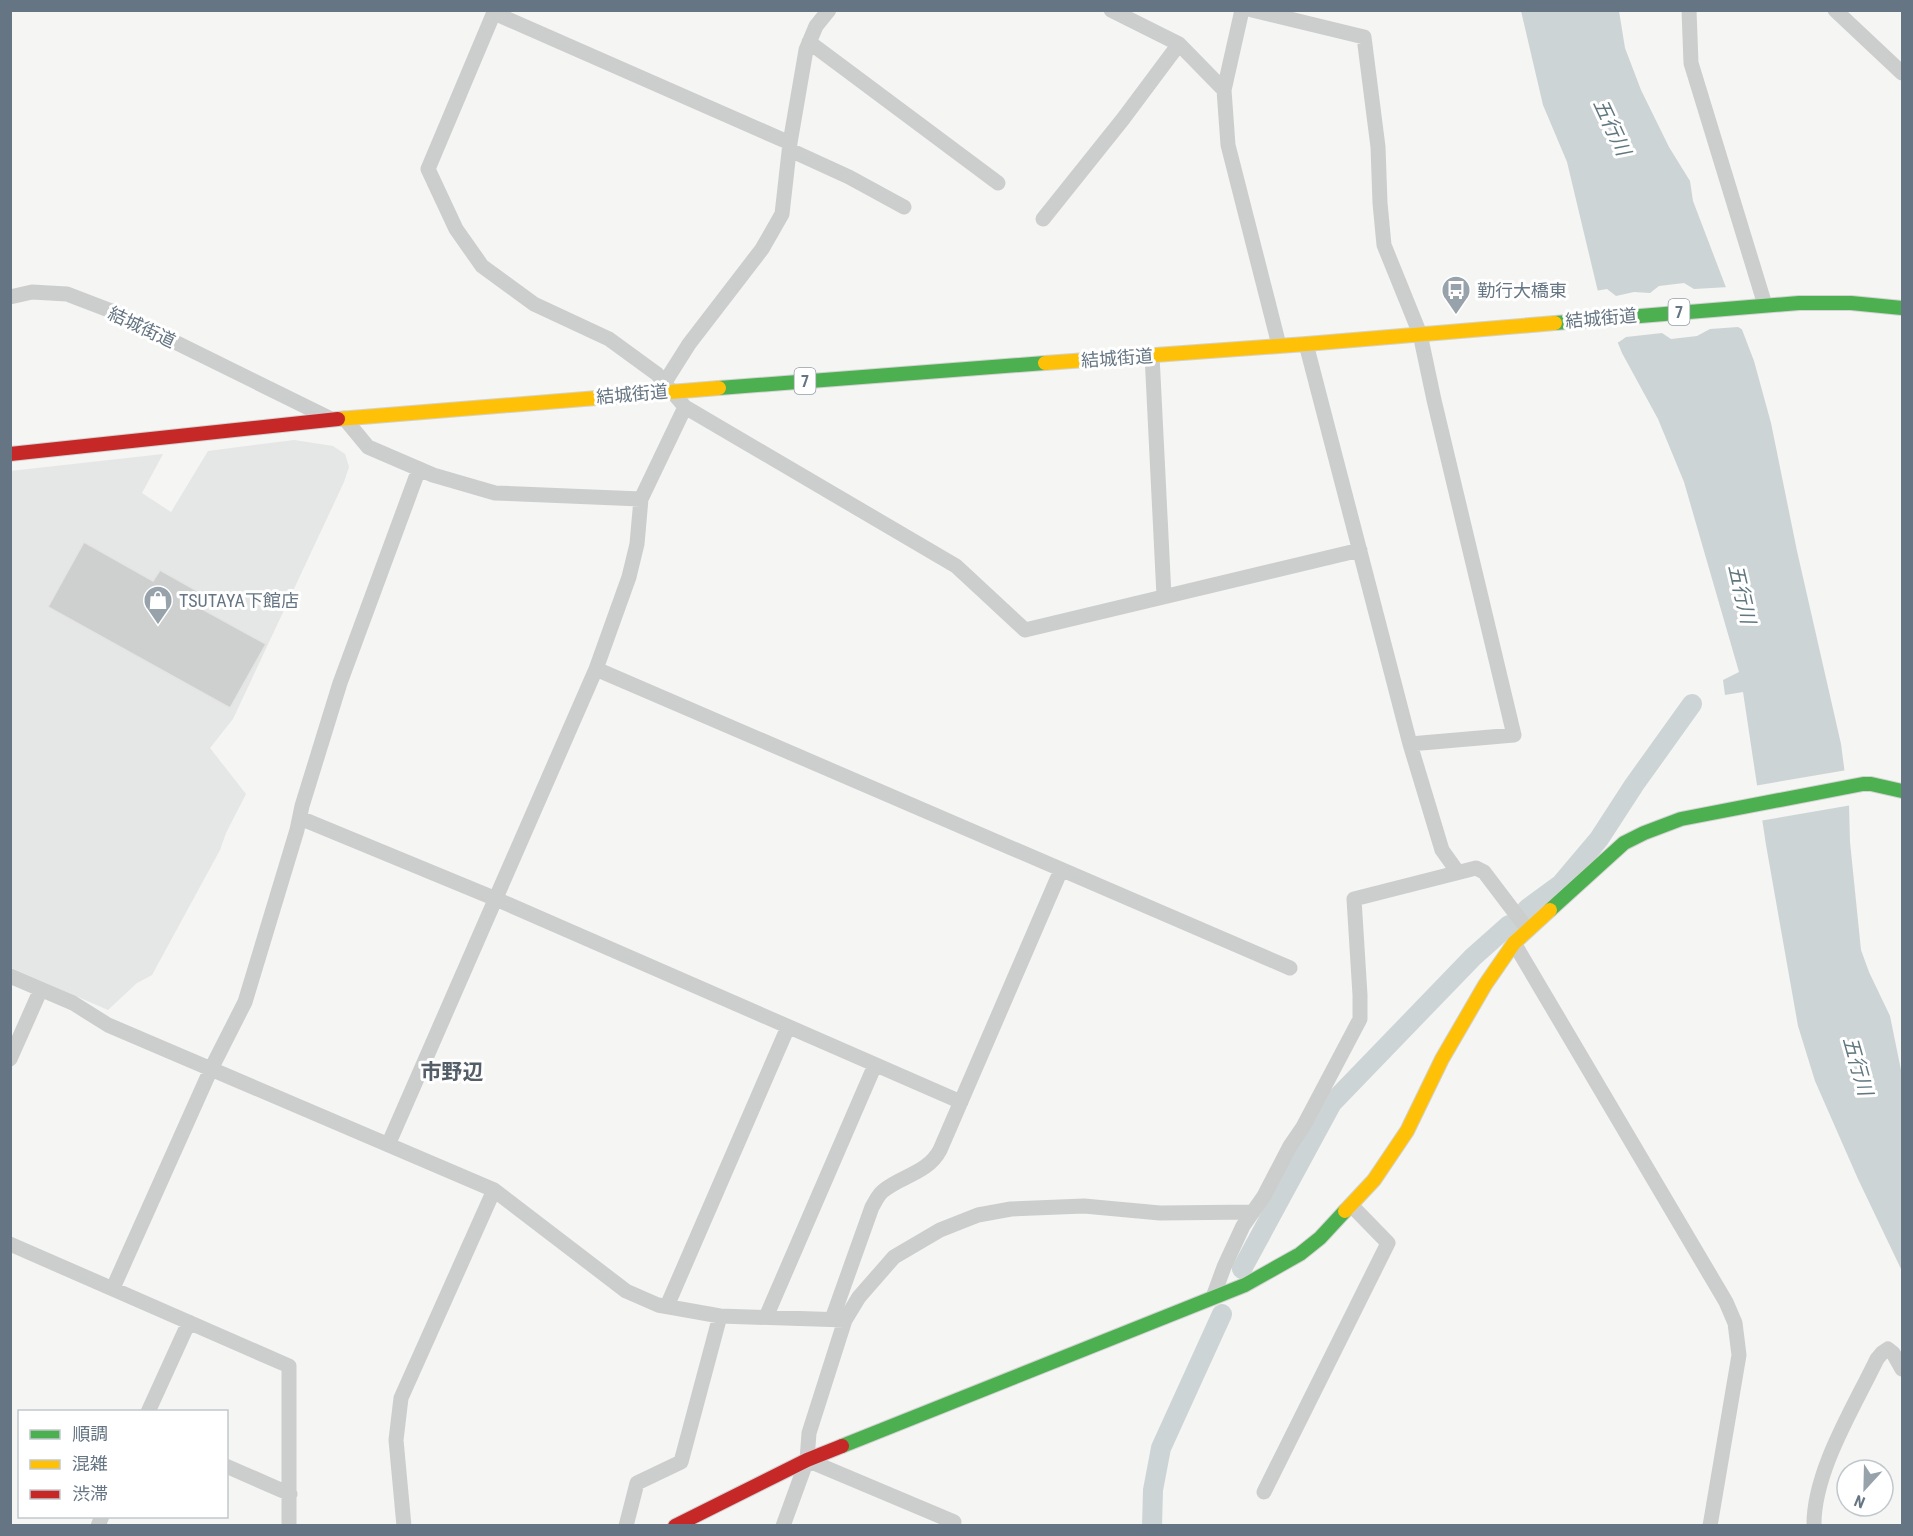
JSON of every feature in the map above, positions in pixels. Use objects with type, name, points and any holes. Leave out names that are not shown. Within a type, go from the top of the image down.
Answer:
[{"type":"main road","name":"結城街道","points":[[10,454],[669,386],[1306,344],[1817,301],[1852,302],[1902,308]]},
{"type":"main road","points":[[675,1526],[807,1460],[1245,1284],[1300,1254],[1320,1238],[1374,1180],[1407,1131],[1442,1059],[1485,986],[1514,943],[1624,843],[1682,819],[1863,784],[1902,791]]},
{"type":"street","points":[[669,386],[689,344],[762,249],[782,214],[806,50],[816,26],[829,10]]},
{"type":"street","points":[[1112,10],[1179,45],[1224,90]]},
{"type":"street","points":[[1242,10],[1224,90],[1228,146],[1279,345]]},
{"type":"street","points":[[1252,10],[1364,37],[1378,147],[1384,245],[1420,334],[1514,735],[1410,744]]},
{"type":"street","points":[[1689,10],[1691,63],[1761,305]]},
{"type":"street","points":[[1835,10],[1902,73]]},
{"type":"street","points":[[904,207],[790,147],[494,12],[428,169],[456,229],[482,266],[534,303],[609,339],[657,374],[685,407],[956,566],[1025,630],[1360,550]]},
{"type":"street","points":[[809,42],[998,183]]},
{"type":"street","points":[[1043,219],[1179,45]]},
{"type":"street","name":"結城街道","points":[[10,297],[32,292],[67,294],[114,312],[338,419]]},
{"type":"street","points":[[1306,344],[1410,744],[1442,849],[1457,872]]},
{"type":"street","points":[[1152,355],[1164,596]]},
{"type":"street","points":[[388,1145],[596,669],[638,544],[641,499],[685,407]]},
{"type":"street","points":[[338,419],[368,447],[434,475],[495,493],[641,499]]},
{"type":"street","points":[[113,1288],[211,1069],[245,1002],[340,683],[418,469]]},
{"type":"street","points":[[596,669],[1290,968]]},
{"type":"street","points":[[300,818],[496,898],[961,1102]]},
{"type":"street","points":[[1213,1297],[1224,1267],[1244,1226],[1264,1196],[1290,1146],[1303,1127],[1360,1019],[1354,899],[1476,868],[1484,872],[1528,930]]},
{"type":"street","points":[[783,1526],[807,1460],[809,1433],[838,1319],[872,1207],[881,1192],[924,1168],[937,1157],[1061,870]]},
{"type":"street","points":[[1514,943],[1726,1302],[1735,1323],[1739,1355],[1710,1526]]},
{"type":"street","points":[[10,976],[73,1003],[108,1025],[494,1190],[626,1291],[658,1305],[720,1316],[838,1319],[894,1257],[940,1230],[978,1215],[1011,1209],[1084,1206],[1160,1214],[1253,1212]]},
{"type":"street","points":[[10,1059],[41,988]]},
{"type":"street","points":[[668,1306],[788,1027]]},
{"type":"street","points":[[766,1317],[875,1065]]},
{"type":"street","points":[[404,1526],[396,1440],[401,1398],[494,1190]]},
{"type":"street","points":[[1264,1492],[1388,1243],[1351,1205]]},
{"type":"street","points":[[10,1244],[289,1366],[289,1526]]},
{"type":"street","points":[[626,1526],[637,1483],[681,1462],[720,1316]]},
{"type":"street","points":[[149,1410],[189,1322]]},
{"type":"street","points":[[1814,1526],[1818,1490],[1829,1459],[1877,1359],[1888,1349],[1893,1353],[1902,1369]]},
{"type":"street","points":[[807,1460],[954,1522]]},
{"type":"street","points":[[228,1467],[290,1494]]},
{"type":"shaded area","points":[[294,440],[333,446],[345,454],[349,467],[233,719],[210,748],[246,794],[220,850],[152,975],[137,983],[108,1010],[11,968],[10,471],[163,454],[142,493],[171,512],[208,451]]},
{"type":"water","name":"五行川","points":[[1521,11],[1619,11],[1625,48],[1641,90],[1669,147],[1690,181],[1693,201],[1754,361],[1771,423],[1797,551],[1841,744],[1849,805],[1850,842],[1861,950],[1890,1016],[1902,1075],[1902,1271],[1815,1081],[1798,1026],[1766,845],[1743,692],[1725,695],[1723,680],[1739,672],[1684,482],[1658,419],[1622,353],[1599,296],[1567,162],[1543,105]]},
{"type":"pier","points":[[1684,283],[1694,289],[1729,287],[1745,331],[1738,327],[1710,329],[1697,336],[1671,339],[1662,333],[1626,337],[1614,343],[1595,291],[1607,289],[1616,296],[1634,292],[1650,293],[1659,286]]},
{"type":"pier","points":[[1847,770],[1852,805],[1759,821],[1754,786]]},
{"type":"building","name":"TSUTAYA下館店","points":[[84,542],[153,581],[160,570],[208,597],[202,609],[266,644],[230,708],[48,607]]},
{"type":"waterway","points":[[1527,909],[1561,884],[1599,839],[1634,785],[1692,704]]},
{"type":"waterway","points":[[1242,1269],[1332,1103],[1473,957],[1509,925]]},
{"type":"waterway","points":[[1152,1526],[1153,1490],[1161,1448],[1222,1314]]},
{"type":"traffic: fast","points":[[1555,323],[1799,303],[1851,303],[1902,308]]},
{"type":"traffic: fast","points":[[719,388],[1045,363]]},
{"type":"traffic: fast","points":[[1550,910],[1624,843],[1681,819],[1863,784],[1902,791]]},
{"type":"traffic: fast","points":[[842,1446],[1245,1285],[1300,1254],[1320,1238],[1345,1211]]},
{"type":"traffic: slow","points":[[1045,363],[1555,323]]},
{"type":"traffic: slow","points":[[338,419],[719,388]]},
{"type":"traffic: slow","points":[[1345,1211],[1374,1180],[1407,1131],[1442,1059],[1485,985],[1514,943],[1550,910]]},
{"type":"traffic: jam","points":[[10,454],[338,419]]},
{"type":"traffic: jam","points":[[675,1526],[807,1460],[842,1446]]},
{"type":"place","name":"勤行大橋東","points":[[1456,316]]},
{"type":"place","name":"TSUTAYA下館店","points":[[158,626]]},
{"type":"district","name":"市野辺","points":[[452,1072]]}]
